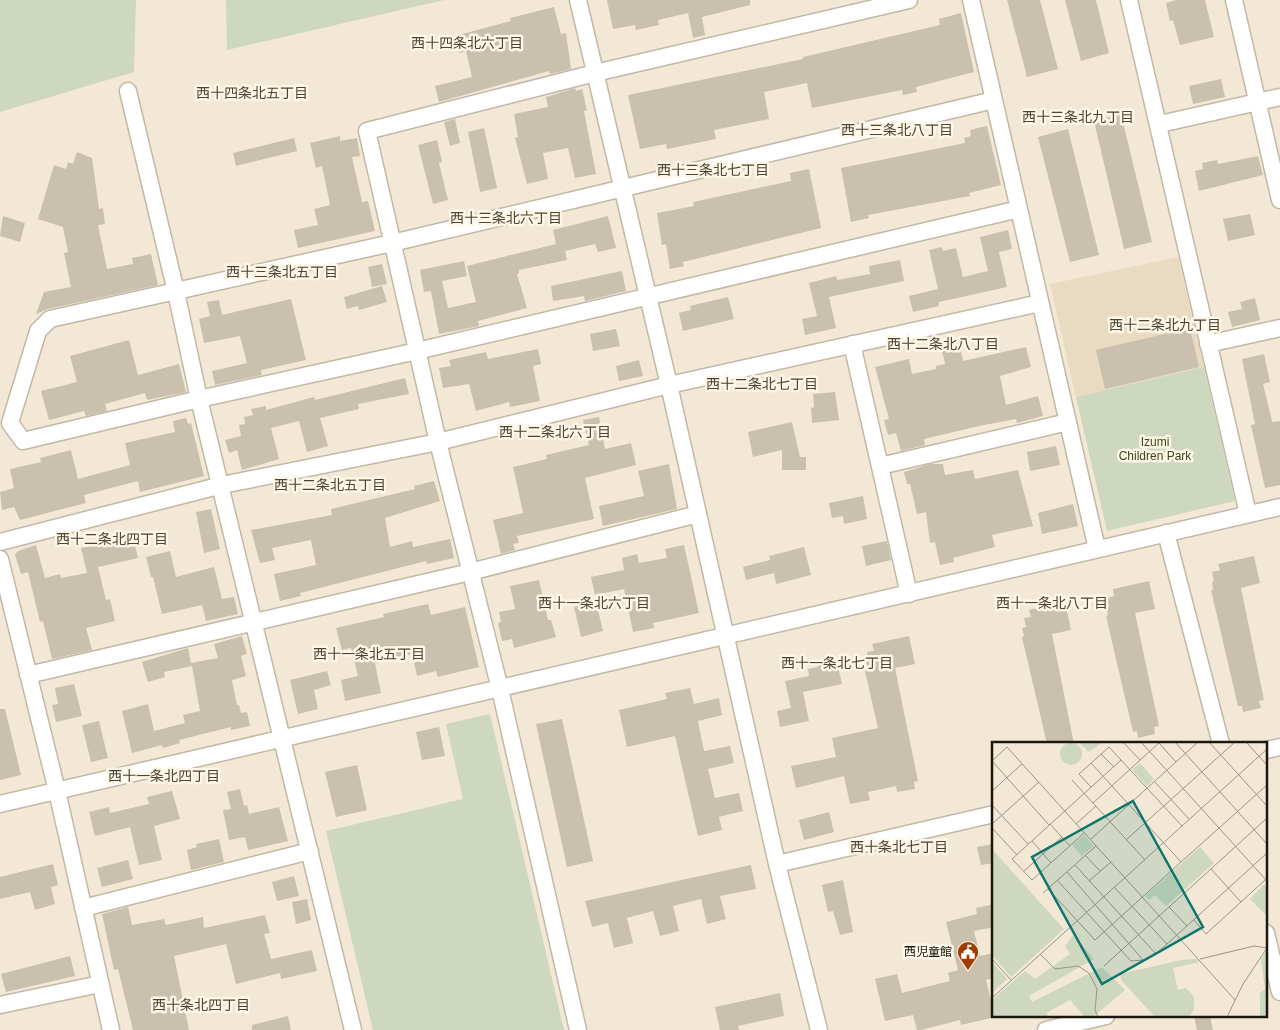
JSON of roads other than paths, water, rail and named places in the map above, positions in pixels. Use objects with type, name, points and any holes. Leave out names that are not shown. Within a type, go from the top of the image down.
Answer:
[{"type":"street","points":[[578,0],[669,385],[778,864],[819,1030]]},
{"type":"street","points":[[578,1030],[500,689],[438,442],[367,131],[595,74],[909,0]]},
{"type":"street","points":[[971,0],[1097,549]]},
{"type":"street","points":[[1129,0],[1160,124],[1208,344],[1248,514]]},
{"type":"street","points":[[1234,0],[1280,200]]},
{"type":"street","points":[[128,91],[176,292],[199,399],[222,486],[353,1030]]},
{"type":"street","points":[[1160,124],[1280,96]]},
{"type":"street","points":[[994,100],[392,243],[50,319],[38,331],[10,423],[22,441],[199,399],[417,351],[1019,209]]},
{"type":"street","points":[[0,542],[222,486],[438,442],[669,385],[1040,302]]},
{"type":"street","points":[[1208,344],[1280,328]]},
{"type":"street","points":[[852,344],[909,594]]},
{"type":"street","points":[[880,466],[1068,422]]},
{"type":"street","points":[[0,804],[1280,507]]},
{"type":"street","points":[[28,675],[254,620],[470,572],[698,514]]},
{"type":"street","points":[[1166,533],[1220,742]]},
{"type":"street","points":[[0,559],[111,1030]]},
{"type":"street","points":[[778,864],[992,814]]},
{"type":"street","points":[[83,908],[310,851]]},
{"type":"street","points":[[1268,943],[1276,981]]},
{"type":"street","points":[[0,1005],[100,984]]},
{"type":"street","points":[[1046,1030],[1062,1024],[1095,1018]]},
{"type":"place","name":"西児童館","points":[[968,971]]},
{"type":"district","name":"西十四条北六丁目","points":[[467,43]]},
{"type":"district","name":"西十四条北五丁目","points":[[252,93]]},
{"type":"district","name":"西十三条北九丁目","points":[[1078,117]]},
{"type":"district","name":"西十三条北八丁目","points":[[897,130]]},
{"type":"district","name":"西十三条北七丁目","points":[[713,170]]},
{"type":"district","name":"西十三条北六丁目","points":[[506,218]]},
{"type":"district","name":"西十三条北五丁目","points":[[282,272]]},
{"type":"district","name":"西十二条北九丁目","points":[[1165,325]]},
{"type":"district","name":"西十二条北八丁目","points":[[943,344]]},
{"type":"district","name":"西十二条北七丁目","points":[[762,384]]},
{"type":"district","name":"西十二条北六丁目","points":[[555,432]]},
{"type":"district","name":"西十二条北五丁目","points":[[330,485]]},
{"type":"district","name":"西十二条北四丁目","points":[[112,539]]},
{"type":"district","name":"西十一条北六丁目","points":[[594,603]]},
{"type":"district","name":"西十一条北八丁目","points":[[1052,603]]},
{"type":"district","name":"西十一条北五丁目","points":[[369,654]]},
{"type":"district","name":"西十一条北七丁目","points":[[837,663]]},
{"type":"district","name":"西十一条北四丁目","points":[[164,776]]},
{"type":"district","name":"西十条北七丁目","points":[[899,847]]},
{"type":"district","name":"西十条北四丁目","points":[[201,1005]]},
{"type":"park label","name":"Izumi Children Park","points":[[1155,449]]}]
